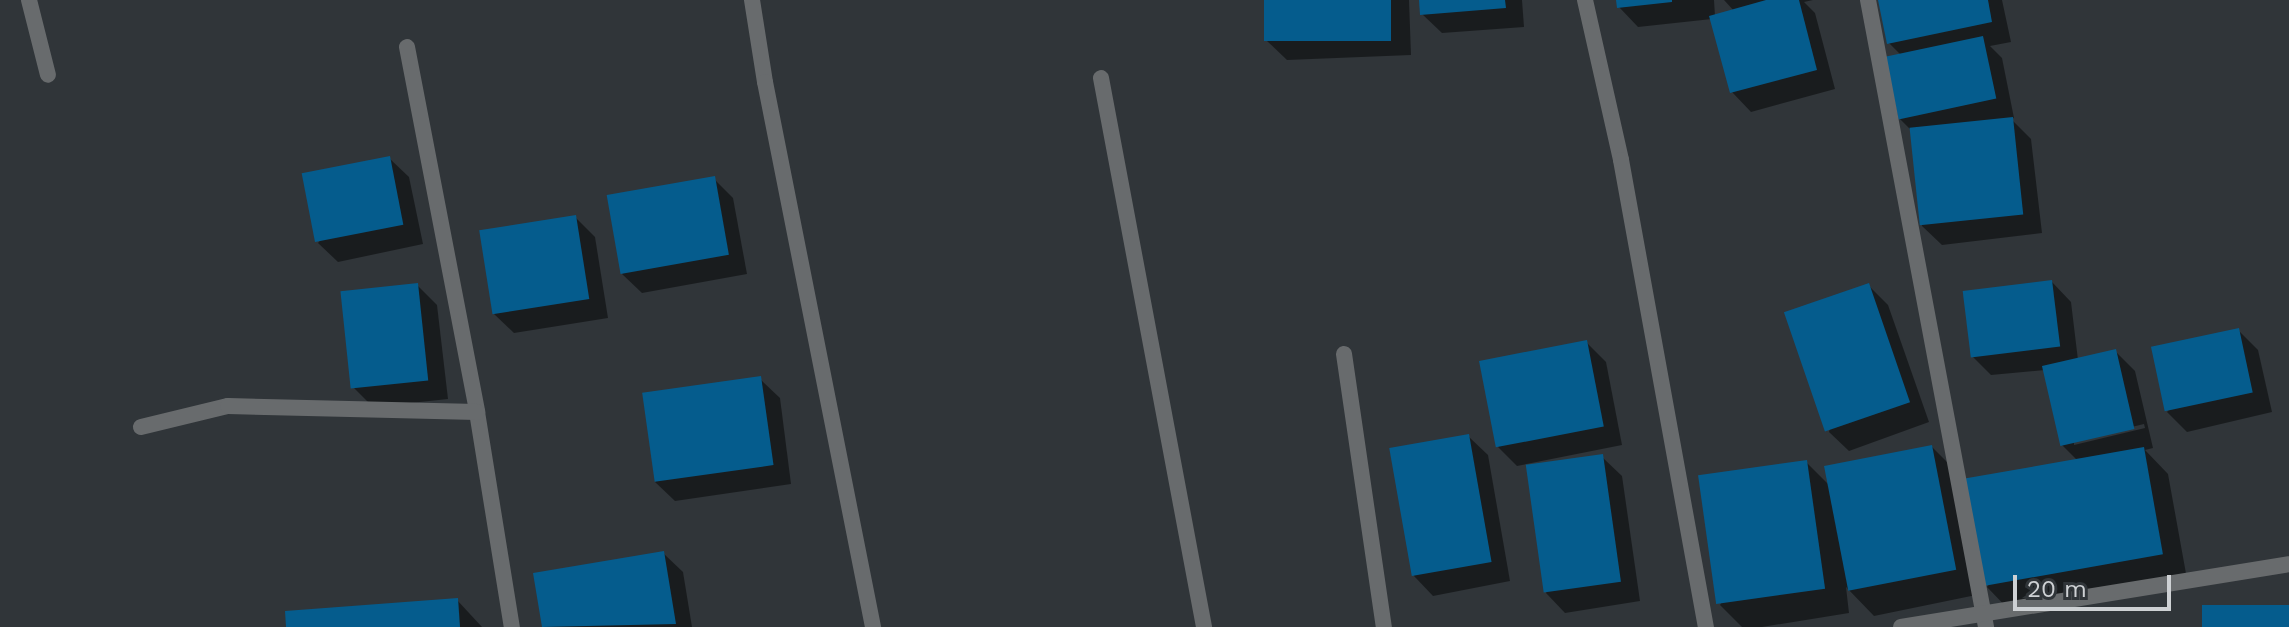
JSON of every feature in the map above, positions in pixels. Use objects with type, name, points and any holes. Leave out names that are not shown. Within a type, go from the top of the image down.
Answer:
[{"type":"street","points":[[29,0],[48,75]]},
{"type":"street","points":[[752,0],[768,98],[873,627]]},
{"type":"street","points":[[1585,0],[1621,160],[1706,627]]},
{"type":"street","points":[[1868,0],[1985,620]]},
{"type":"street","points":[[407,47],[477,412],[512,627]]},
{"type":"street","points":[[1101,78],[1204,627]]},
{"type":"street","points":[[1344,354],[1384,627]]},
{"type":"street","points":[[141,427],[228,406],[477,412]]},
{"type":"street","points":[[1901,627],[1985,620],[2289,564]]},
{"type":"building","points":[[1264,0],[1391,0],[1391,41],[1264,41]]},
{"type":"building","points":[[1419,0],[1505,0],[1506,8],[1420,15]]},
{"type":"building","points":[[1616,0],[1672,0],[1672,2],[1617,8]]},
{"type":"building","points":[[1766,0],[1799,0],[1817,70],[1730,93],[1709,16]]},
{"type":"building","points":[[1878,0],[1988,0],[1992,22],[1887,44]]},
{"type":"building","points":[[1983,36],[1996,99],[1898,119],[1885,57]]},
{"type":"building","points":[[2013,117],[2023,214],[1920,225],[1910,128]]},
{"type":"building","points":[[390,156],[403,225],[315,242],[302,173]]},
{"type":"building","points":[[715,176],[729,255],[621,274],[607,195]]},
{"type":"building","points":[[576,215],[589,299],[493,314],[479,230]]},
{"type":"building","points":[[2052,280],[2060,347],[1971,357],[1963,291]]},
{"type":"building","points":[[418,283],[428,380],[351,389],[340,291]]},
{"type":"building","points":[[1869,283],[1910,402],[1825,431],[1784,312]]},
{"type":"building","points":[[2239,328],[2253,393],[2165,411],[2151,347]]},
{"type":"building","points":[[1587,340],[1604,426],[1496,447],[1479,361]]},
{"type":"building","points":[[2116,349],[2134,429],[2060,446],[2042,366]]},
{"type":"building","points":[[761,376],[774,465],[655,482],[642,393]]},
{"type":"building","points":[[1469,434],[1492,562],[1412,576],[1389,448]]},
{"type":"building","points":[[1932,445],[1956,570],[1848,591],[1824,466]]},
{"type":"building","points":[[2144,447],[2163,554],[1984,586],[1965,479]]},
{"type":"building","points":[[1603,454],[1621,582],[1544,593],[1526,465]]},
{"type":"building","points":[[1807,460],[1825,589],[1716,604],[1698,475]]},
{"type":"building","points":[[664,551],[676,624],[542,627],[533,573]]},
{"type":"building","points":[[458,598],[460,627],[286,627],[285,611]]},
{"type":"building","points":[[2202,605],[2289,605],[2289,627],[2202,627]]}]
